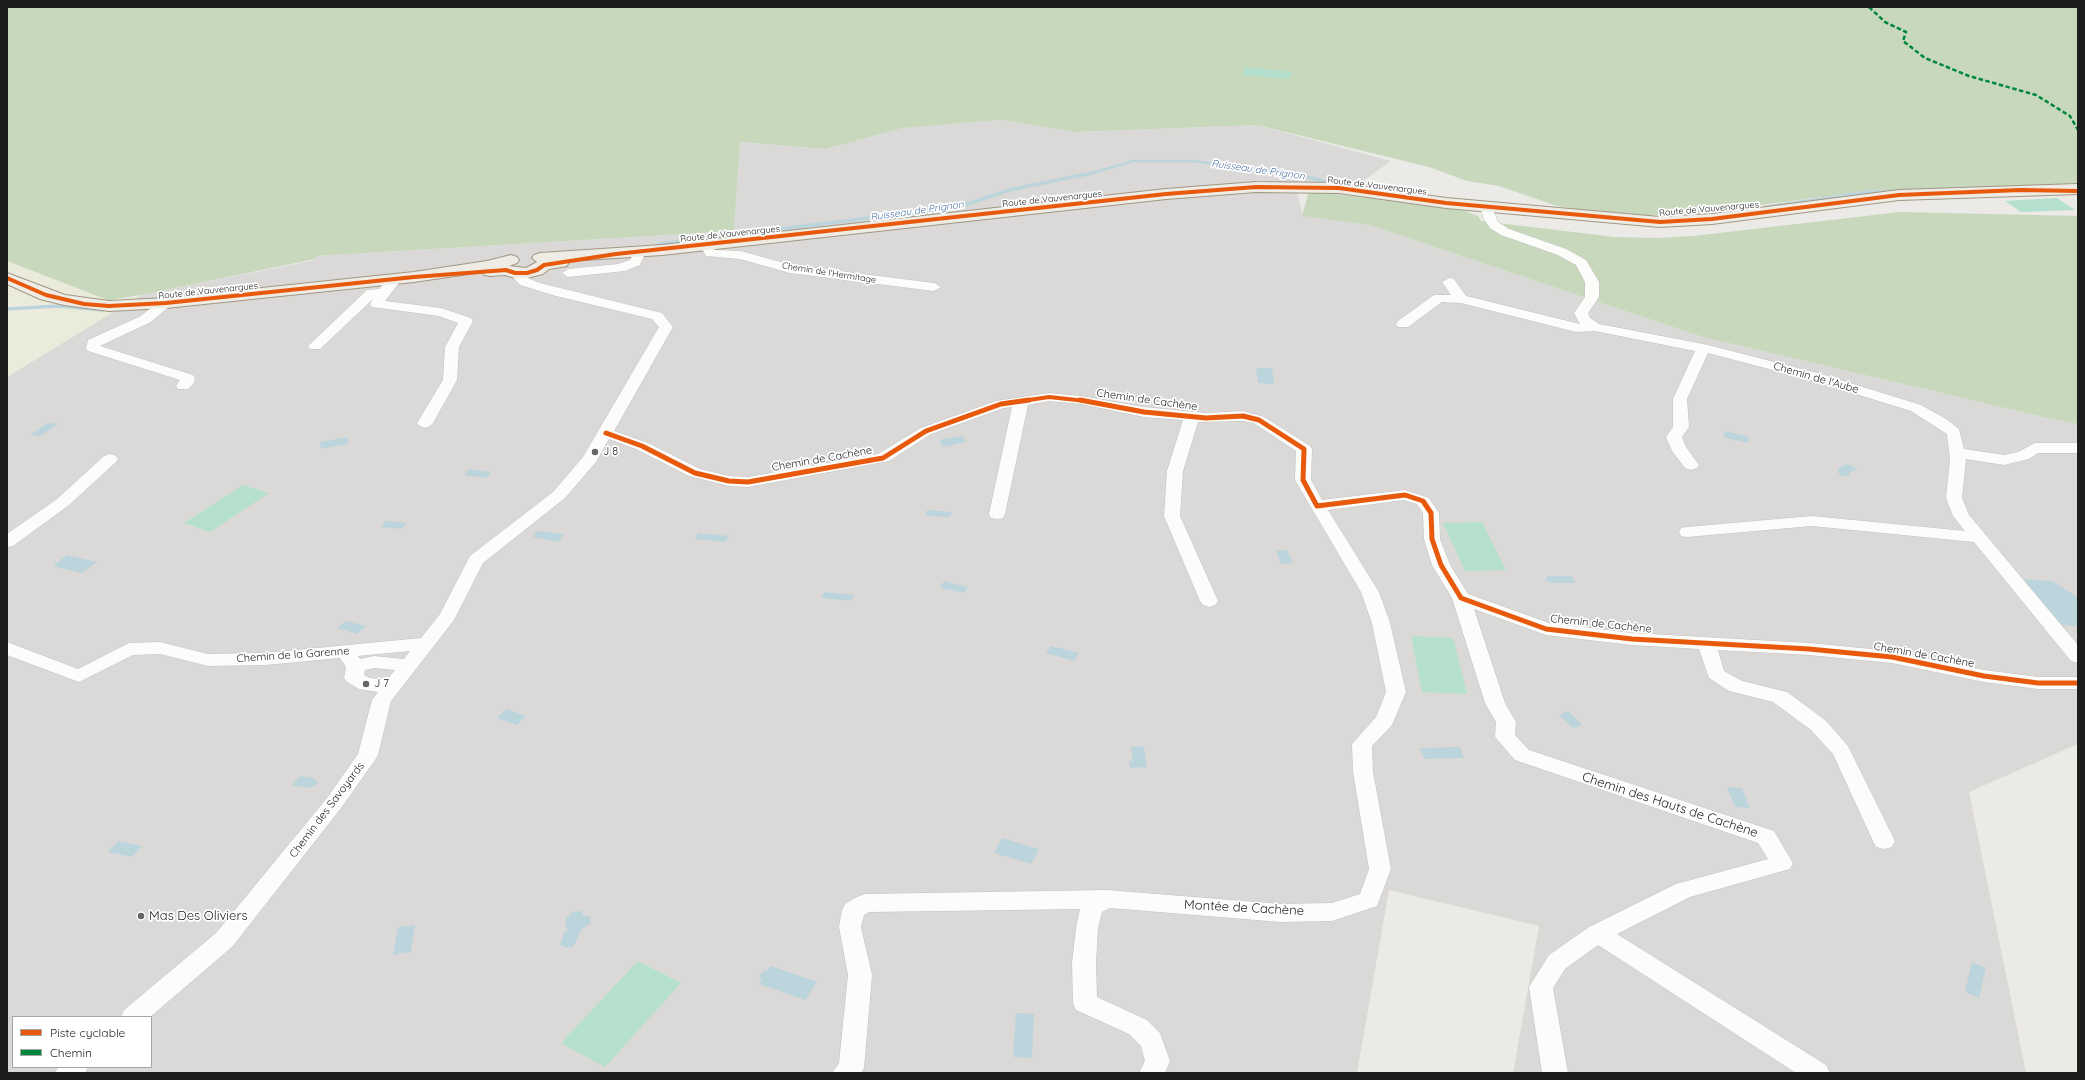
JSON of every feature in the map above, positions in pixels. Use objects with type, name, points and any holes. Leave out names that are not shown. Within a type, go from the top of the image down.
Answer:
[{"type":"main road","name":"Route de Vauvenargues","points":[[7,278],[46,295],[84,304],[109,306],[166,304],[414,276],[511,268],[539,270],[616,254],[1158,195],[1256,187],[1339,188],[1486,207],[1637,221],[1678,222],[1866,198],[1943,193],[2078,190]]},
{"type":"street","points":[[1486,207],[1490,219],[1494,225],[1505,232],[1562,252],[1581,263],[1592,282],[1592,297],[1581,313],[1584,320],[1595,326]]},
{"type":"street","name":"Chemin de l'Hermitage","points":[[706,245],[710,253],[741,255],[790,269],[934,287]]},
{"type":"street","points":[[568,273],[620,268],[635,262],[640,252]]},
{"type":"street","name":"Chemin des Savoyards","points":[[135,1016],[224,940],[334,803],[368,755],[382,700],[424,644],[448,616],[476,560],[559,495],[590,459],[666,327],[657,316],[561,293],[539,270]]},
{"type":"street","points":[[396,279],[383,293],[377,304],[441,312],[466,321],[452,347],[450,380],[425,422]]},
{"type":"street","points":[[1448,282],[1462,299]]},
{"type":"street","points":[[315,346],[372,293],[383,293]]},
{"type":"street","points":[[1403,324],[1439,298],[1462,299],[1576,328],[1595,326]]},
{"type":"street","points":[[166,304],[146,318],[93,343],[93,348],[188,378],[187,383],[183,386]]},
{"type":"street","name":"Chemin de l'Aube","points":[[1595,326],[1703,348],[1816,377],[1916,408],[1941,422],[1954,432],[1957,453],[1954,498],[1961,516],[2078,657]]},
{"type":"street","points":[[1691,465],[1678,448],[1674,437],[1681,427],[1680,399],[1703,348]]},
{"type":"street","name":"Chemin de Cachène","points":[[606,433],[642,446],[696,473],[729,482],[748,482],[883,458],[926,431],[1001,404],[1049,397],[1081,400],[1144,412],[1192,416],[1243,416],[1259,420],[1304,449],[1303,480],[1317,506]]},
{"type":"street","points":[[997,514],[1021,401]]},
{"type":"street","points":[[1192,416],[1175,471],[1172,516],[1209,601]]},
{"type":"street","points":[[1957,453],[2004,460],[2022,456],[2035,448],[2078,448]]},
{"type":"street","points":[[7,542],[63,502],[110,459]]},
{"type":"street","points":[[1317,506],[1405,495],[1423,501],[1431,513],[1432,540],[1441,565],[1461,598]]},
{"type":"street","name":"Montée de Cachène","points":[[1105,900],[1280,913],[1332,912],[1369,900],[1380,869],[1363,772],[1362,744],[1385,720],[1396,692],[1381,623],[1370,592],[1317,506]]},
{"type":"street","points":[[1687,532],[1812,521],[1916,530],[1980,538]]},
{"type":"street","name":"Chemin de Cachène","points":[[1461,598],[1546,629],[1632,639],[1810,649],[1892,657],[1984,676],[2038,684],[2078,684]]},
{"type":"street","name":"Chemin des Hauts de Cachène","points":[[1461,598],[1477,643],[1493,696],[1506,722],[1505,737],[1522,755],[1766,837],[1782,863],[1684,890],[1597,933]]},
{"type":"street","points":[[1706,643],[1716,674],[1736,686],[1780,697],[1818,725],[1841,751],[1884,841]]},
{"type":"street","name":"Chemin de la Garenne","points":[[7,648],[79,676],[130,649],[160,648],[208,660],[351,659],[424,644]]},
{"type":"street","points":[[391,687],[366,684],[354,678],[351,659],[408,665]]},
{"type":"street","points":[[845,1073],[852,1068],[860,975],[850,927],[853,910],[865,903],[1105,900]]},
{"type":"street","points":[[1105,900],[1092,907],[1087,928],[1084,963],[1085,1003],[1138,1027],[1151,1040],[1158,1061],[1152,1073]]},
{"type":"street","points":[[1555,1073],[1541,987],[1557,962],[1597,933],[1817,1073]]},
{"type":"shaded area","points":[[1001,120],[1075,132],[1257,125],[1391,161],[1355,187],[1295,184],[1303,216],[1369,225],[1703,337],[2078,424],[2078,744],[1969,792],[2026,1073],[1513,1073],[1539,926],[1389,890],[1357,1073],[7,1073],[7,377],[141,295],[315,260],[315,256],[734,231],[740,142],[825,149],[903,128]]},
{"type":"green space","points":[[7,7],[2078,7],[2078,187],[1860,192],[1692,214],[1647,215],[1590,211],[1557,206],[1499,186],[1467,181],[1429,167],[1257,125],[1075,132],[1001,120],[903,128],[825,149],[740,142],[734,231],[315,256],[315,259],[141,295],[108,300],[7,261]]},
{"type":"green space","points":[[1246,67],[1292,72],[1289,79],[1242,75]]},
{"type":"green space","points":[[1309,191],[1457,208],[1478,216],[1481,221],[1615,237],[1659,238],[1693,236],[1900,212],[2078,216],[2078,424],[1703,337],[1369,225],[1302,216]]},
{"type":"green space","points":[[2057,198],[2075,210],[2021,212],[2005,201]]},
{"type":"green space","points":[[7,261],[108,300],[141,295],[7,377]]},
{"type":"green space","points":[[243,485],[269,493],[210,532],[184,523]]},
{"type":"green space","points":[[1482,522],[1506,570],[1465,571],[1443,523]]},
{"type":"green space","points":[[1411,636],[1453,638],[1467,694],[1422,692]]},
{"type":"green space","points":[[638,961],[681,983],[605,1067],[561,1043]]},
{"type":"water","points":[[1256,368],[1272,368],[1274,384],[1258,383]]},
{"type":"water","points":[[48,423],[58,424],[40,436],[30,435]]},
{"type":"water","points":[[1727,431],[1749,437],[1748,443],[1726,438],[1723,434]]},
{"type":"water","points":[[962,436],[966,442],[943,447],[939,440]]},
{"type":"water","points":[[348,437],[348,444],[321,449],[320,442]]},
{"type":"water","points":[[1847,464],[1858,470],[1850,472],[1848,476],[1843,476],[1838,473],[1838,468]]},
{"type":"water","points":[[469,469],[491,472],[486,478],[464,475]]},
{"type":"water","points":[[927,510],[952,512],[950,517],[925,516]]},
{"type":"water","points":[[386,521],[407,523],[402,529],[381,527]]},
{"type":"water","points":[[537,531],[564,534],[558,542],[533,537]]},
{"type":"water","points":[[698,533],[729,536],[725,542],[695,539]]},
{"type":"water","points":[[1287,550],[1293,563],[1281,564],[1276,551]]},
{"type":"water","points":[[67,555],[97,562],[82,573],[53,566]]},
{"type":"water","points":[[1548,576],[1572,576],[1575,583],[1551,583],[1545,580]]},
{"type":"water","points":[[2021,579],[2052,581],[2077,597],[2078,626],[2059,625]]},
{"type":"water","points":[[944,581],[968,587],[964,593],[940,588]]},
{"type":"water","points":[[824,592],[854,595],[851,601],[821,598]]},
{"type":"water","points":[[346,621],[366,626],[357,634],[337,628]]},
{"type":"water","points":[[1051,646],[1079,653],[1074,661],[1046,653]]},
{"type":"water","points":[[507,709],[526,716],[517,725],[497,718]]},
{"type":"water","points":[[1568,711],[1582,725],[1573,728],[1559,715]]},
{"type":"water","points":[[1144,746],[1147,767],[1130,768],[1129,761],[1133,761],[1131,747]]},
{"type":"water","points":[[1460,747],[1464,758],[1424,759],[1420,748]]},
{"type":"water","points":[[300,776],[314,778],[318,782],[309,788],[292,785]]},
{"type":"water","points":[[1727,787],[1742,788],[1750,808],[1735,807]]},
{"type":"water","points":[[1002,838],[1039,849],[1031,864],[994,853]]},
{"type":"water","points":[[118,841],[142,846],[132,857],[108,852]]},
{"type":"water","points":[[582,911],[583,915],[591,917],[590,924],[582,929],[573,947],[566,948],[560,945],[564,933],[568,929],[565,925],[566,918],[573,912]]},
{"type":"water","points":[[415,925],[411,952],[393,955],[398,927]]},
{"type":"water","points":[[1972,962],[1986,968],[1979,998],[1965,992]]},
{"type":"water","points":[[771,966],[817,982],[805,1000],[759,984],[762,979],[759,977],[764,970],[767,971]]},
{"type":"water","points":[[1016,1013],[1034,1014],[1032,1058],[1013,1057]]},
{"type":"waterway","name":"Ruisseau de Prignon","points":[[1089,174],[1133,161],[1192,161],[1293,174]]},
{"type":"waterway","name":"Ruisseau de Prignon","points":[[659,244],[958,207],[1009,190],[1092,173]]},
{"type":"waterway","name":"Ruisseau de Prignon","points":[[1289,173],[1337,184]]},
{"type":"waterway","name":"Ruisseau de Prignon","points":[[1766,207],[1869,192],[1885,192]]},
{"type":"waterway","name":"Ruisseau de Prignon","points":[[7,309],[57,306],[103,310]]},
{"type":"marked path","points":[[1869,7],[1885,22],[1906,32],[1903,41],[1925,58],[1969,76],[2036,95],[2070,116],[2078,130]]},
{"type":"cycle path","points":[[7,278],[46,295],[84,304],[109,306],[166,303],[414,277],[506,270],[515,273],[527,273],[537,270],[544,265],[616,254],[1166,194],[1256,187],[1339,188],[1446,203],[1660,222],[1712,219],[1866,198],[1899,195],[2020,190],[2078,191]]},
{"type":"cycle path","points":[[606,433],[642,446],[695,473],[729,481],[748,482],[883,458],[926,431],[1001,404],[1049,397],[1081,400],[1144,412],[1206,418],[1243,416],[1259,420],[1304,449],[1303,480],[1317,506],[1405,495],[1423,501],[1431,513],[1432,539],[1441,565],[1461,598],[1546,629],[1632,639],[1809,649],[1892,657],[1984,676],[2038,683],[2078,683]]},
{"type":"place","name":"J 8","points":[[595,452]]},
{"type":"place","name":"J 7","points":[[366,684]]},
{"type":"place","name":"Mas Des Oliviers","points":[[141,916]]}]
